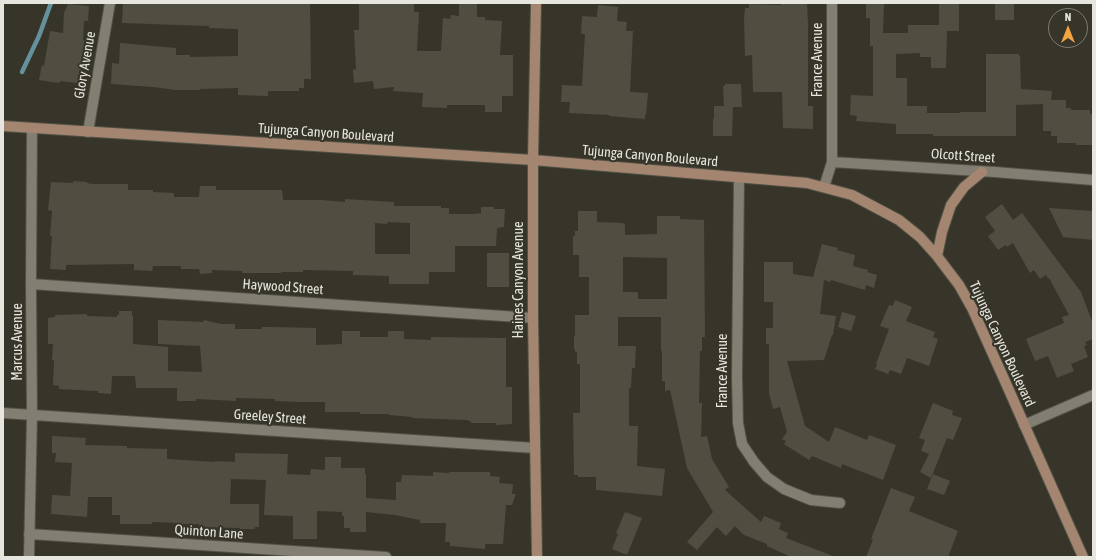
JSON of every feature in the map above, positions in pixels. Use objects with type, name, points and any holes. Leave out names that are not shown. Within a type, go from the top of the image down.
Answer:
[{"type":"main road","name":"Haines Canyon Avenue","points":[[536,3],[533,160],[533,318],[537,557]]},
{"type":"main road","name":"Tujunga Canyon Boulevard","points":[[3,126],[533,160],[807,183],[852,195],[899,220],[920,237],[937,256],[959,285],[972,308],[1083,557]]},
{"type":"main road","points":[[937,256],[942,232],[951,205],[964,187],[982,172]]},
{"type":"street","name":"Glory Avenue","points":[[88,132],[110,3]]},
{"type":"street","name":"France Avenue","points":[[824,188],[832,162],[832,3]]},
{"type":"street","name":"Marcus Avenue","points":[[29,557],[32,415],[32,128]]},
{"type":"street","name":"Olcott Street","points":[[832,162],[1093,180]]},
{"type":"street","name":"France Avenue","points":[[739,178],[737,376],[738,423],[742,444],[754,462],[767,477],[784,489],[811,500],[840,503]]},
{"type":"street","name":"Haywood Street","points":[[31,284],[533,318]]},
{"type":"street","points":[[1024,425],[1093,395]]},
{"type":"street","name":"Greeley Street","points":[[3,413],[535,448]]},
{"type":"street","name":"Quinton Lane","points":[[29,534],[386,557]]},
{"type":"building","points":[[123,3],[310,3],[311,79],[304,79],[304,88],[299,88],[299,91],[268,91],[268,96],[238,95],[238,88],[176,90],[111,84],[112,63],[119,64],[120,43],[176,48],[176,55],[190,55],[190,57],[238,56],[238,29],[209,28],[209,26],[122,23]]},
{"type":"building","points":[[359,3],[414,3],[414,12],[419,12],[417,51],[441,51],[443,18],[450,19],[451,15],[459,16],[459,3],[477,3],[477,17],[485,17],[485,20],[502,21],[500,55],[513,55],[513,96],[502,96],[502,112],[485,112],[485,105],[447,105],[447,108],[422,107],[423,93],[393,91],[394,87],[374,89],[373,81],[354,83],[353,70],[356,69],[354,30],[359,30]]},
{"type":"building","points":[[781,3],[807,3],[808,106],[813,106],[813,129],[783,128],[782,92],[753,92],[752,55],[745,56],[745,8],[749,8],[749,4],[781,5]]},
{"type":"building","points":[[866,3],[884,3],[883,33],[908,33],[908,25],[939,25],[939,3],[959,3],[959,31],[947,31],[946,68],[931,68],[931,57],[920,57],[920,53],[896,54],[896,78],[907,78],[907,106],[927,106],[927,113],[986,112],[986,54],[1019,54],[1021,89],[1052,91],[1051,100],[1066,100],[1066,108],[1071,108],[1071,110],[1090,110],[1090,114],[1093,114],[1093,145],[1057,143],[1057,136],[1051,136],[1051,131],[1043,131],[1043,104],[1016,105],[1016,136],[933,136],[933,134],[896,134],[896,124],[856,121],[857,116],[850,115],[851,95],[873,96],[873,46],[870,46],[870,18],[866,18]]},
{"type":"building","points":[[995,3],[1014,3],[1014,20],[995,20]]},
{"type":"building","points":[[68,4],[89,6],[88,21],[84,21],[83,40],[90,41],[85,70],[87,70],[85,84],[60,81],[59,83],[39,80],[42,65],[44,66],[50,31],[63,33],[64,13]]},
{"type":"building","points":[[598,5],[618,7],[617,21],[627,22],[626,31],[633,31],[630,92],[648,93],[645,119],[569,113],[570,102],[561,102],[562,85],[582,86],[585,34],[581,34],[582,16],[597,17]]},
{"type":"building","points":[[725,84],[741,84],[742,107],[733,107],[732,136],[713,136],[714,106],[724,106],[723,86],[725,86]]},
{"type":"building","points":[[73,181],[92,184],[128,184],[128,190],[153,190],[153,192],[174,193],[174,197],[199,197],[200,186],[216,186],[216,190],[282,190],[283,200],[322,200],[345,202],[345,199],[394,202],[394,206],[441,206],[441,208],[449,208],[449,214],[481,214],[481,207],[494,207],[494,209],[505,209],[504,227],[497,228],[496,246],[455,246],[455,272],[429,272],[429,284],[389,284],[389,276],[353,275],[353,271],[303,270],[303,272],[242,273],[242,271],[212,270],[212,273],[200,274],[199,269],[181,269],[181,266],[153,266],[152,271],[134,270],[134,264],[66,265],[66,270],[50,269],[52,211],[48,210],[51,182],[73,183]],"holes":[[[375,223],[410,223],[410,254],[375,254]]]},
{"type":"building","points":[[1002,204],[1013,220],[1022,213],[1081,292],[1093,324],[1093,339],[1085,342],[1087,345],[1084,346],[1088,357],[1071,364],[1074,371],[1057,378],[1048,356],[1035,361],[1026,339],[1064,323],[1062,317],[1069,315],[1046,275],[1040,279],[1034,270],[1030,273],[1013,243],[998,250],[988,236],[995,231],[985,217]]},
{"type":"building","points":[[1049,208],[1093,211],[1093,240],[1063,237]]},
{"type":"building","points":[[578,211],[597,211],[597,222],[623,223],[625,225],[625,235],[657,234],[657,216],[680,216],[680,219],[704,220],[705,337],[702,337],[702,351],[700,351],[699,403],[702,403],[701,437],[707,436],[712,459],[729,487],[725,490],[761,522],[764,516],[781,523],[779,529],[788,533],[786,538],[833,557],[791,557],[767,546],[767,544],[744,535],[735,526],[726,536],[717,527],[697,550],[687,542],[713,512],[687,468],[670,390],[665,391],[665,381],[662,381],[661,317],[618,317],[618,346],[636,346],[635,368],[632,368],[631,388],[629,388],[629,426],[638,426],[637,466],[665,469],[662,496],[596,490],[596,477],[578,477],[578,475],[574,475],[573,413],[580,413],[580,364],[577,364],[577,352],[575,352],[574,349],[575,315],[589,315],[589,277],[579,277],[579,255],[573,255],[573,236],[575,236],[575,231],[578,231]],"holes":[[[623,257],[667,258],[667,299],[638,299],[637,292],[623,292]]]},
{"type":"building","points":[[822,244],[838,248],[837,250],[855,255],[853,266],[868,270],[867,272],[877,275],[874,288],[866,285],[865,290],[831,280],[830,282],[824,280],[820,314],[836,316],[833,335],[824,360],[787,361],[805,426],[829,442],[835,427],[867,440],[869,435],[896,445],[883,480],[842,464],[841,468],[812,456],[809,460],[784,444],[786,441],[782,439],[787,432],[780,407],[773,409],[769,393],[769,344],[766,344],[766,328],[773,328],[773,302],[764,302],[764,262],[793,262],[793,274],[813,277]]},
{"type":"building","points":[[487,253],[509,253],[509,287],[487,287]]},
{"type":"building","points":[[895,300],[912,307],[906,321],[935,332],[933,337],[938,339],[929,366],[907,358],[901,374],[890,370],[888,374],[875,369],[889,329],[880,326],[889,305],[893,306]]},
{"type":"building","points":[[119,311],[132,311],[133,344],[168,347],[168,371],[202,372],[200,346],[158,344],[158,320],[203,322],[204,320],[221,324],[235,324],[235,329],[262,329],[262,327],[316,328],[316,345],[342,344],[342,331],[360,331],[360,337],[388,337],[388,331],[404,331],[404,339],[431,340],[431,337],[506,338],[506,387],[512,387],[512,424],[496,425],[496,423],[471,423],[471,421],[468,420],[412,418],[389,414],[360,414],[360,412],[325,412],[325,402],[297,402],[275,401],[275,399],[236,398],[236,401],[196,399],[196,401],[177,401],[177,388],[136,388],[135,376],[112,376],[111,394],[98,393],[98,391],[59,389],[59,386],[53,385],[53,344],[48,344],[48,318],[55,317],[55,315],[87,314],[87,316],[117,317],[117,315],[119,315]]},
{"type":"building","points":[[842,312],[856,316],[851,331],[838,327]]},
{"type":"building","points":[[933,403],[953,411],[952,415],[962,418],[953,440],[947,438],[931,478],[920,472],[929,454],[921,451],[925,440],[919,438]]},
{"type":"building","points":[[52,436],[86,438],[85,445],[167,449],[167,459],[235,462],[235,453],[288,454],[287,474],[310,475],[311,469],[325,470],[325,457],[341,457],[341,468],[365,468],[366,498],[396,500],[396,482],[401,482],[402,475],[433,476],[433,472],[490,472],[490,476],[500,477],[499,483],[513,484],[512,494],[516,494],[512,505],[506,505],[503,544],[485,544],[485,549],[450,546],[450,542],[445,542],[446,523],[420,523],[420,520],[395,515],[366,512],[366,532],[350,532],[350,528],[344,528],[344,516],[342,516],[342,512],[317,511],[317,539],[293,539],[293,516],[264,515],[266,480],[231,479],[230,504],[259,504],[259,527],[255,527],[255,529],[199,527],[199,524],[152,522],[152,524],[120,524],[120,515],[112,515],[112,497],[88,497],[87,517],[51,514],[52,495],[70,496],[72,463],[55,462],[56,453],[52,453]]},
{"type":"building","points":[[933,474],[950,481],[944,495],[927,489]]},
{"type":"building","points":[[891,488],[915,497],[909,511],[958,531],[948,557],[866,557],[873,540],[871,539]]},
{"type":"building","points":[[625,512],[642,518],[627,555],[612,549],[618,534],[616,533]]},
{"type":"waterway","points":[[22,72],[39,36],[51,3]]}]
